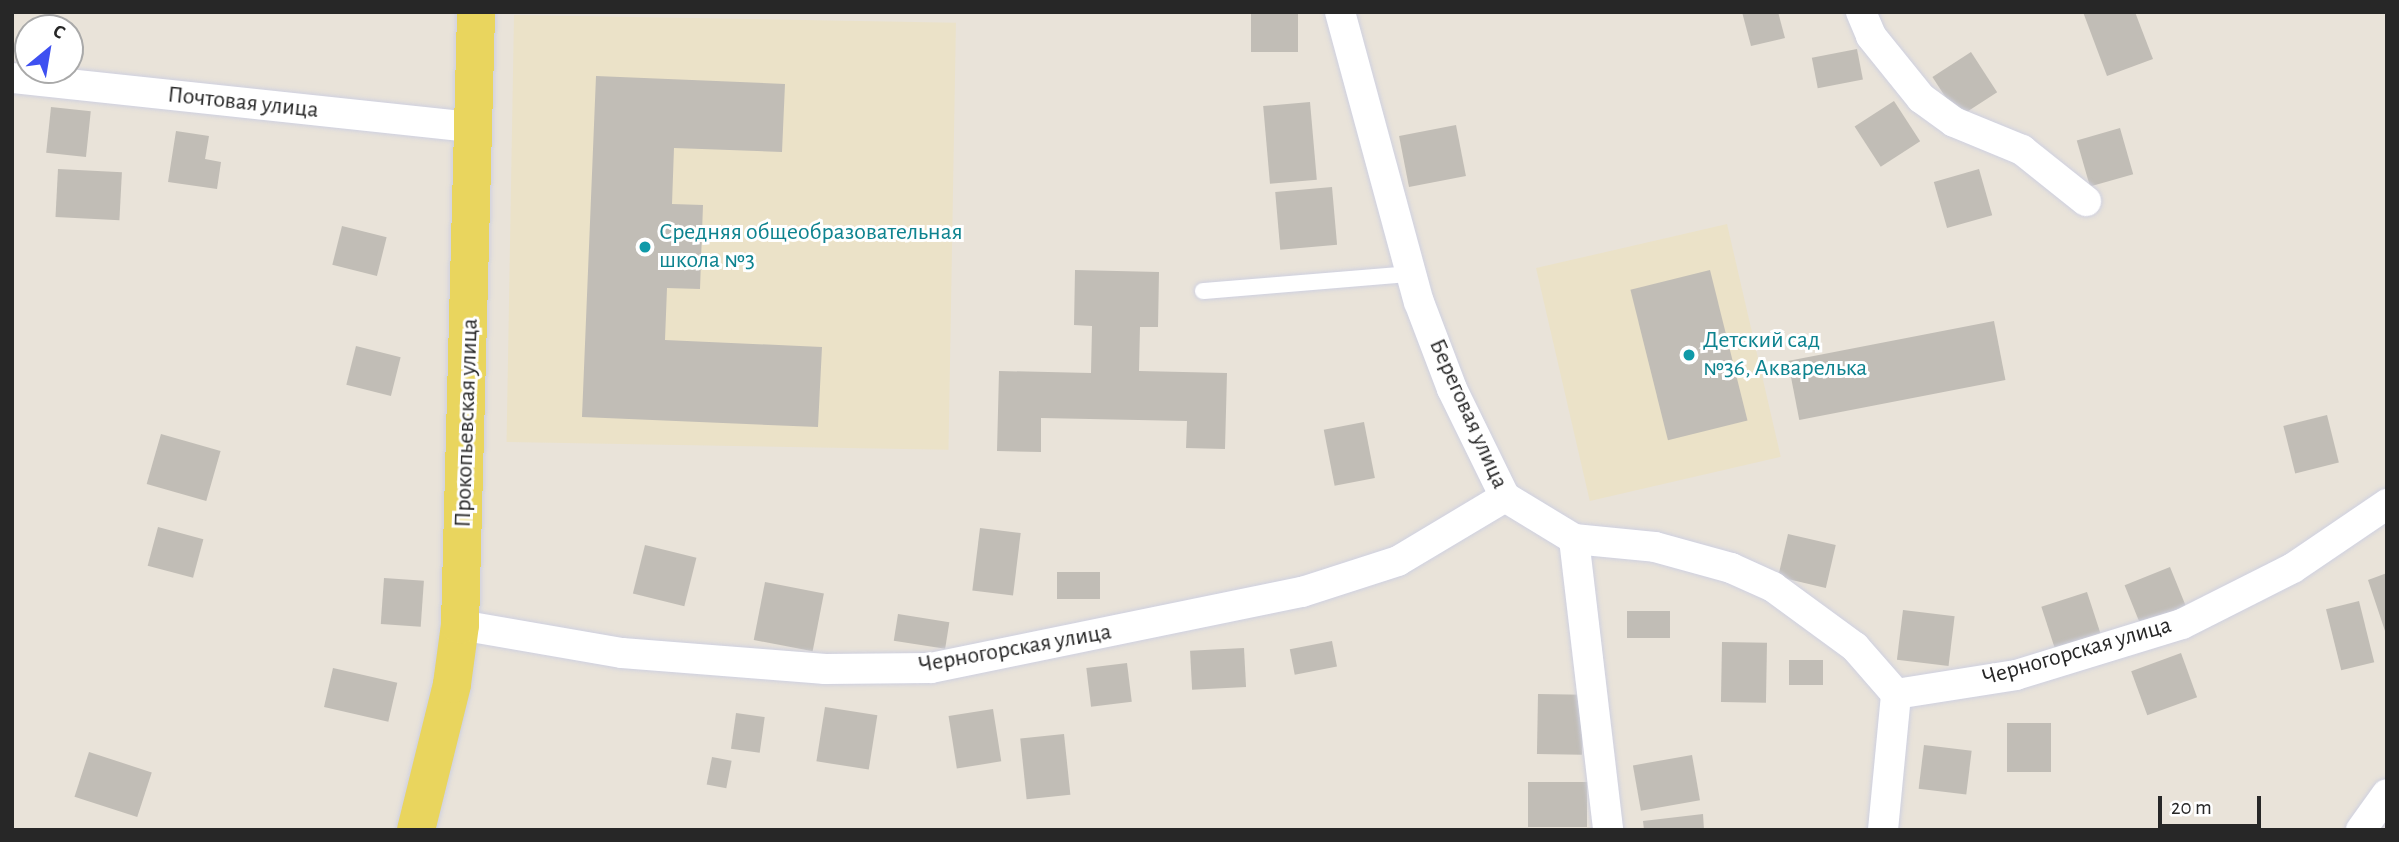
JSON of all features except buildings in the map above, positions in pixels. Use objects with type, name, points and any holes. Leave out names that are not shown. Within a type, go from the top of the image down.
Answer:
[{"type":"main road","name":"Прокопьевская улица","points":[[416,830],[452,684],[460,625],[476,12]]},
{"type":"street","name":"Береговая улица","points":[[1340,12],[1412,274],[1452,389],[1505,497],[1574,539]]},
{"type":"street","points":[[1861,12],[1871,36],[1921,98],[1954,122],[2022,150],[2086,201]]},
{"type":"street","name":"Почтовая улица","points":[[12,78],[474,127]]},
{"type":"street","name":"Черногорская улица","points":[[460,625],[622,653],[825,669],[931,668],[1302,593],[1398,561],[1505,497]]},
{"type":"street","name":"Черногорская улица","points":[[1896,694],[2016,675],[2182,624],[2294,568],[2387,504]]},
{"type":"street","points":[[1608,830],[1574,539],[1655,547],[1731,568],[1773,587],[1855,647],[1896,694],[1884,830]]},
{"type":"street","points":[[2361,830],[2387,794]]},
{"type":"lane","points":[[1203,291],[1412,274]]},
{"type":"shaded area","points":[[514,15],[956,23],[948,450],[507,442]]},
{"type":"shaded area","points":[[1727,224],[1781,457],[1590,501],[1536,268]]},
{"type":"place","name":"Средняя общеобразовательная школа №3","points":[[645,247]]},
{"type":"place","name":"Детский сад №36, Акварелька","points":[[1689,355]]}]
